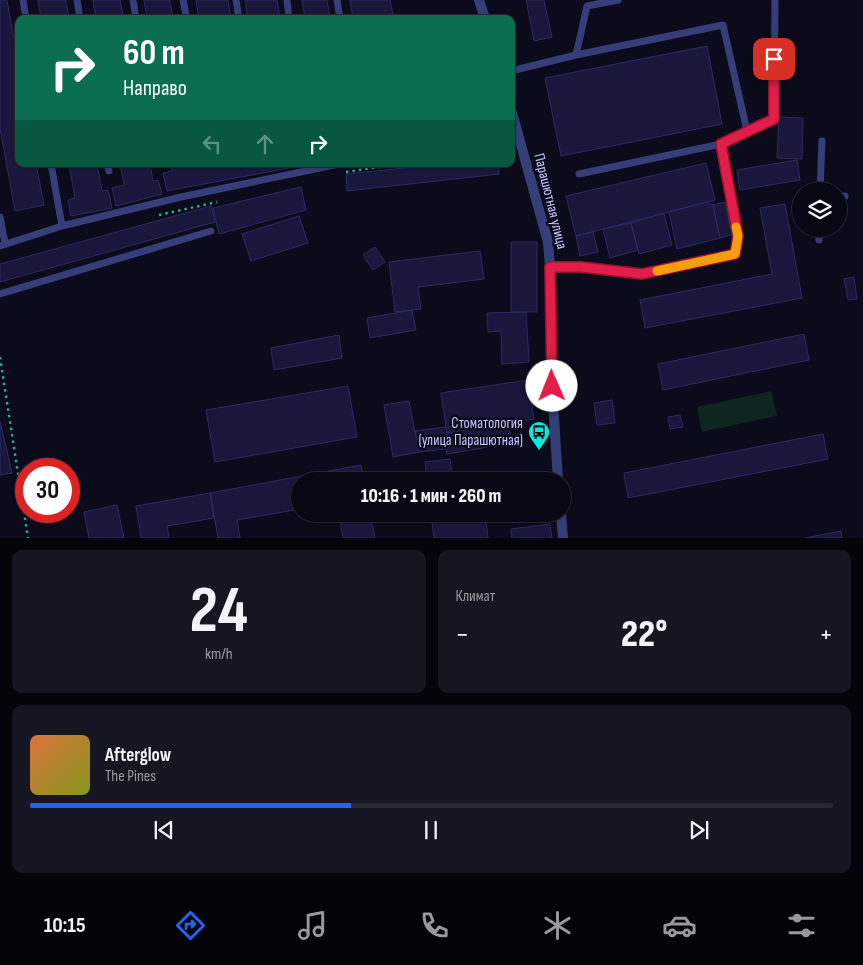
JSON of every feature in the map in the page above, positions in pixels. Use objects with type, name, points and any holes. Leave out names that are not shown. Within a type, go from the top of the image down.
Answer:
[{"type":"street","points":[[479,0],[484,15]]},
{"type":"street","name":"Парашютная улица","points":[[516,141],[548,242],[551,374],[557,472]]},
{"type":"street","points":[[562,522],[563,538]]},
{"type":"lane","points":[[23,0],[25,15]]},
{"type":"lane","points":[[77,0],[79,15]]},
{"type":"lane","points":[[133,0],[135,15]]},
{"type":"lane","points":[[184,0],[186,15]]},
{"type":"lane","points":[[236,0],[238,15]]},
{"type":"lane","points":[[287,0],[289,15]]},
{"type":"lane","points":[[337,0],[339,15]]},
{"type":"lane","points":[[576,55],[586,6],[618,0]]},
{"type":"lane","points":[[579,174],[721,144],[774,119],[775,0]]},
{"type":"lane","points":[[515,70],[576,55],[723,25],[746,131]]},
{"type":"lane","points":[[820,182],[822,141]]},
{"type":"lane","points":[[550,267],[581,267],[642,274],[735,254],[738,236],[721,144]]},
{"type":"lane","points":[[52,167],[62,226]]},
{"type":"lane","points":[[0,217],[2,244],[62,226],[181,197],[325,167]]},
{"type":"lane","points":[[0,294],[211,231]]},
{"type":"path","points":[[0,358],[28,538]]},
{"type":"green space","points":[[771,391],[777,416],[702,432],[697,407]]},
{"type":"building","points":[[0,0],[7,0],[15,45],[15,167],[37,167],[44,205],[15,211],[0,128]]},
{"type":"building","points":[[38,0],[66,0],[68,15],[40,15]]},
{"type":"building","points":[[93,0],[120,0],[123,15],[95,15]]},
{"type":"building","points":[[144,0],[170,0],[172,15],[146,15]]},
{"type":"building","points":[[196,0],[228,0],[230,15],[198,15]]},
{"type":"building","points":[[245,0],[277,0],[279,15],[247,15]]},
{"type":"building","points":[[302,0],[327,0],[329,15],[304,15]]},
{"type":"building","points":[[350,0],[390,0],[393,14],[385,15],[352,15]]},
{"type":"building","points":[[526,0],[544,0],[552,37],[534,41]]},
{"type":"building","points":[[707,46],[722,124],[561,156],[545,78]]},
{"type":"building","points":[[779,117],[803,118],[802,159],[777,158]]},
{"type":"building","points":[[797,160],[800,180],[740,190],[737,170]]},
{"type":"building","points":[[706,163],[715,200],[576,236],[566,196]]},
{"type":"building","points":[[70,167],[98,167],[102,191],[108,190],[112,208],[71,216],[68,200],[75,198]]},
{"type":"building","points":[[121,167],[151,167],[153,181],[158,180],[162,194],[116,206],[112,188],[124,185]]},
{"type":"building","points":[[171,167],[294,167],[167,191],[163,173],[172,171]]},
{"type":"building","points":[[415,167],[499,167],[499,174],[347,191],[346,174]]},
{"type":"building","points":[[301,187],[306,210],[219,234],[213,208]]},
{"type":"building","points":[[706,202],[713,205],[720,238],[677,249],[669,212]]},
{"type":"building","points":[[725,202],[732,235],[720,238],[713,205]]},
{"type":"building","points":[[785,204],[802,298],[645,328],[640,300],[772,274],[760,208]]},
{"type":"building","points":[[211,206],[215,222],[0,282],[0,264]]},
{"type":"building","points":[[664,213],[672,245],[639,254],[631,223]]},
{"type":"building","points":[[299,216],[308,243],[251,261],[242,234]]},
{"type":"building","points":[[631,223],[638,250],[610,258],[603,229]]},
{"type":"building","points":[[593,232],[598,252],[580,256],[576,236]]},
{"type":"building","points":[[511,242],[537,242],[537,312],[511,312]]},
{"type":"building","points":[[375,247],[385,262],[373,270],[363,255]]},
{"type":"building","points":[[480,251],[484,279],[418,287],[421,309],[395,312],[389,262]]},
{"type":"building","points":[[854,277],[857,299],[848,300],[844,279]]},
{"type":"building","points":[[412,310],[416,330],[370,338],[367,318]]},
{"type":"building","points":[[526,312],[529,362],[502,364],[501,331],[488,332],[487,313]]},
{"type":"building","points":[[804,334],[809,360],[663,390],[658,364]]},
{"type":"building","points":[[339,335],[342,358],[274,370],[271,348]]},
{"type":"building","points":[[528,380],[534,419],[447,433],[441,393]]},
{"type":"building","points":[[348,386],[357,437],[215,462],[206,410]]},
{"type":"building","points":[[612,400],[615,423],[597,425],[594,403]]},
{"type":"building","points":[[409,401],[419,452],[393,457],[384,405]]},
{"type":"building","points":[[680,415],[683,427],[670,429],[668,417]]},
{"type":"building","points":[[0,421],[12,473],[0,475]]},
{"type":"building","points":[[508,423],[512,443],[447,454],[446,449],[419,452],[415,431],[446,427],[447,433]]},
{"type":"building","points":[[823,434],[828,459],[628,498],[624,473]]},
{"type":"building","points":[[450,459],[452,472],[426,472],[425,462]]},
{"type":"building","points":[[361,465],[362,472],[323,472]]},
{"type":"building","points":[[291,478],[291,511],[237,520],[240,538],[218,538],[210,493]]},
{"type":"building","points":[[210,493],[214,518],[167,526],[169,538],[141,538],[136,506]]},
{"type":"building","points":[[117,505],[124,538],[89,538],[84,512]]},
{"type":"building","points":[[340,522],[372,522],[375,538],[343,538]]},
{"type":"building","points":[[432,522],[486,522],[488,538],[434,538]]},
{"type":"building","points":[[550,524],[552,538],[512,538],[511,529]]},
{"type":"building","points":[[841,531],[842,538],[805,538]]},
{"type":"slow traffic","points":[[657,271],[735,254],[738,236],[736,227]]},
{"type":"place","name":"Стоматология (улица Парашютная)","points":[[539,451]]},
{"type":"route","points":[[552,386],[550,267],[581,267],[642,274],[735,254],[738,236],[721,144],[774,119],[774,59]]}]
